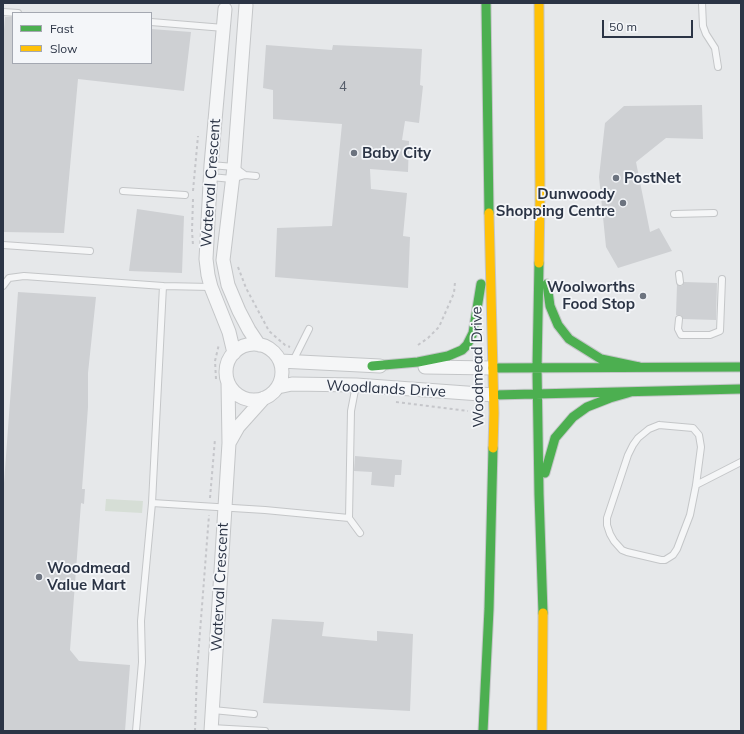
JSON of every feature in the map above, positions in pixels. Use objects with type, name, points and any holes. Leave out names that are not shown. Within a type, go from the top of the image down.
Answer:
[{"type":"main road","name":"Woodmead Drive","points":[[483,731],[489,609],[494,395],[489,216],[486,3]]},
{"type":"main road","points":[[539,3],[540,197],[537,368],[539,494],[543,591],[542,731]]},
{"type":"main road","points":[[540,197],[547,293],[550,306],[558,325],[569,339],[580,348],[601,359],[639,367]]},
{"type":"main road","points":[[372,366],[418,362],[448,356],[462,350],[467,345],[473,333],[475,324],[489,216]]},
{"type":"main road","points":[[493,368],[741,367]]},
{"type":"main road","points":[[494,395],[741,389]]},
{"type":"main road","points":[[539,494],[555,438],[573,417],[587,406],[632,392]]},
{"type":"street","points":[[222,6],[233,10],[240,9],[247,4]]},
{"type":"street","name":"Waterval Crescent","points":[[247,4],[233,173],[223,260],[228,285],[239,311],[259,345]]},
{"type":"street","name":"Waterval Crescent","points":[[222,6],[224,28],[211,171],[206,259],[211,287],[229,332],[234,353]]},
{"type":"street","points":[[250,344],[268,348],[275,354],[280,361],[282,370],[278,387],[272,394],[255,400],[246,399],[222,383],[228,360],[234,353],[241,347],[250,344]]},
{"type":"street","name":"Woodlands Drive","points":[[280,361],[296,356],[372,366],[493,368]]},
{"type":"street","name":"Waterval Crescent","points":[[211,729],[229,443],[222,383]]},
{"type":"street","name":"Woodlands Drive","points":[[278,387],[292,384],[356,386],[494,395]]},
{"type":"street","name":"Waterval Crescent","points":[[229,443],[238,426],[264,398]]},
{"type":"lane","points":[[702,3],[703,26],[715,48],[718,67]]},
{"type":"lane","points":[[152,22],[224,28]]},
{"type":"lane","points":[[211,171],[256,176]]},
{"type":"lane","points":[[211,171],[245,175]]},
{"type":"lane","points":[[123,191],[185,195]]},
{"type":"lane","points":[[674,214],[714,213]]},
{"type":"lane","points":[[3,245],[90,251]]},
{"type":"lane","points":[[679,274],[680,282]]},
{"type":"lane","points":[[3,286],[9,278],[24,276],[163,286],[211,287]]},
{"type":"lane","points":[[679,319],[678,329],[681,336],[710,335],[720,331],[722,279]]},
{"type":"lane","points":[[136,731],[142,662],[141,621],[154,481],[163,286]]},
{"type":"lane","points":[[296,356],[309,329]]},
{"type":"lane","points":[[356,386],[351,411],[349,518],[360,533]]},
{"type":"lane","points":[[659,425],[690,427],[695,429],[699,435],[700,447],[696,485],[690,515],[677,549],[673,555],[661,560],[627,552],[622,550],[614,541],[608,530],[607,518],[630,450],[638,438],[649,429],[659,425]]},
{"type":"lane","points":[[696,485],[741,462]]},
{"type":"lane","points":[[152,503],[224,507],[349,518]]},
{"type":"lane","points":[[213,710],[254,714]]},
{"type":"lane","points":[[211,729],[265,731]]},
{"type":"path","points":[[194,250],[192,231],[193,196],[198,136]]},
{"type":"path","points":[[238,266],[246,288],[269,331],[296,356]]},
{"type":"path","points":[[416,346],[440,327],[454,293],[455,282]]},
{"type":"path","points":[[219,342],[214,361],[222,383]]},
{"type":"path","points":[[393,401],[468,411]]},
{"type":"path","points":[[194,731],[197,671],[216,432]]},
{"type":"shaded area","points":[[106,499],[143,501],[142,513],[105,511]]},
{"type":"building","points":[[5,17],[12,17],[12,64],[152,64],[152,29],[191,32],[184,91],[78,79],[64,233],[3,232],[3,42]]},
{"type":"building","points":[[266,45],[332,50],[333,45],[422,49],[420,85],[423,86],[419,123],[405,121],[402,140],[409,141],[408,172],[370,169],[371,189],[407,193],[403,236],[410,237],[408,288],[275,277],[277,228],[332,226],[342,124],[273,119],[273,90],[263,88]]},
{"type":"building","name":"Dunwoody Shopping Centre","points":[[702,105],[703,139],[666,138],[636,162],[650,232],[659,228],[672,251],[618,268],[606,247],[599,177],[605,123],[624,106]]},
{"type":"building","points":[[137,209],[184,216],[182,273],[129,271]]},
{"type":"building","points":[[684,282],[717,283],[716,320],[683,319],[681,315],[676,315],[677,285],[682,286]]},
{"type":"building","name":"Woodmead Value Mart","points":[[18,292],[96,297],[88,373],[88,407],[82,489],[85,489],[84,504],[81,503],[70,650],[79,661],[130,665],[125,731],[3,731],[3,483]]},
{"type":"building","points":[[355,456],[402,460],[401,475],[395,475],[394,487],[371,485],[372,472],[354,471]]},
{"type":"building","points":[[272,619],[324,622],[322,636],[377,641],[377,631],[413,634],[410,711],[263,703]]},
{"type":"traffic: fast","points":[[486,3],[489,213]]},
{"type":"traffic: fast","points":[[539,263],[537,368],[543,613]]},
{"type":"traffic: fast","points":[[372,366],[418,362],[448,356],[462,350],[467,345],[473,333],[481,284]]},
{"type":"traffic: fast","points":[[547,284],[550,306],[558,325],[569,339],[601,359],[639,367]]},
{"type":"traffic: fast","points":[[493,368],[741,367]]},
{"type":"traffic: fast","points":[[494,395],[741,389]]},
{"type":"traffic: fast","points":[[545,473],[555,438],[573,417],[587,407],[631,392]]},
{"type":"traffic: fast","points":[[483,731],[489,609],[493,448]]},
{"type":"traffic: slow","points":[[539,3],[539,263]]},
{"type":"traffic: slow","points":[[489,213],[494,413],[493,448]]},
{"type":"traffic: slow","points":[[542,731],[543,613]]},
{"type":"place","name":"Baby City","points":[[354,153]]},
{"type":"place","name":"PostNet","points":[[616,178]]},
{"type":"place","name":"Dunwoody Shopping Centre","points":[[623,203]]},
{"type":"place","name":"Woolworths Food Stop","points":[[643,296]]},
{"type":"place","name":"Woodmead Value Mart","points":[[39,577]]}]
